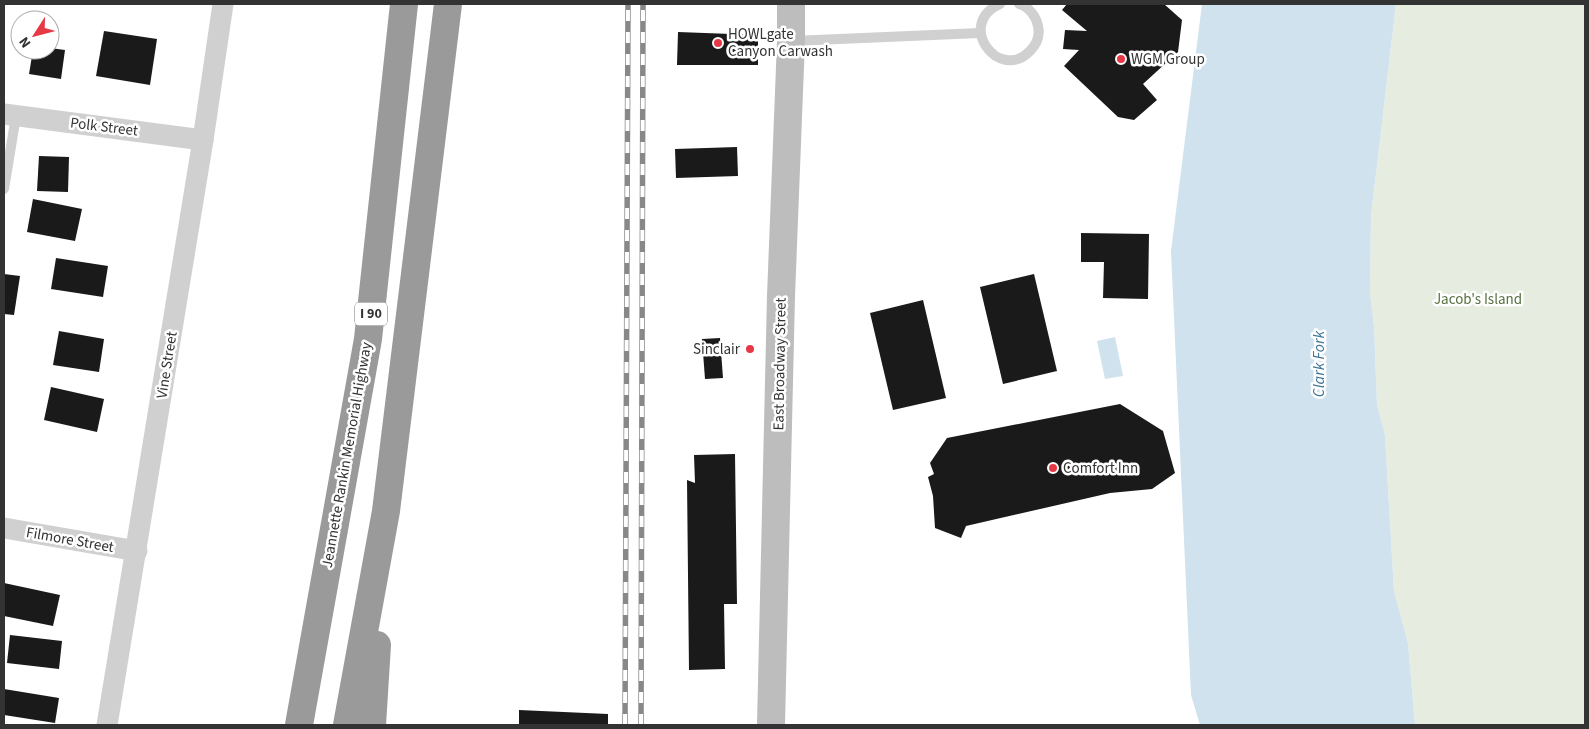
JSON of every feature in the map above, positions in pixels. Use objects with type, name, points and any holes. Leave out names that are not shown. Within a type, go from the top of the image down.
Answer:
[{"type":"highway","name":"Jeannette Rankin Memorial Highway","points":[[300,725],[368,339],[404,4]]},
{"type":"highway","name":"I 90","points":[[347,725],[386,511],[448,4]]},
{"type":"highway","points":[[372,725],[386,511]]},
{"type":"highway","points":[[289,725],[317,622]]},
{"type":"main road","name":"East Broadway Street","points":[[771,725],[781,296],[792,4]]},
{"type":"street","name":"Vine Street","points":[[107,725],[137,551],[223,4]]},
{"type":"street","name":"Polk Street","points":[[10,115],[203,140]]},
{"type":"street","name":"Filmore Street","points":[[4,528],[137,551]]},
{"type":"lane","points":[[1000,4],[993,7],[986,14],[980,33],[982,42],[994,56],[1012,60],[1021,58],[1028,53],[1035,46],[1038,38],[1036,19],[1030,10],[1019,4]]},
{"type":"lane","points":[[792,41],[980,33]]},
{"type":"lane","points":[[4,189],[10,115]]},
{"type":"green space","name":"Jacob's Island","points":[[1396,4],[1585,4],[1585,725],[1415,725],[1408,643],[1394,591],[1385,435],[1377,405],[1374,326],[1370,293],[1371,216]]},
{"type":"water","name":"Clark Fork","points":[[1202,4],[1396,4],[1371,216],[1370,293],[1374,326],[1377,405],[1385,435],[1394,591],[1408,643],[1415,725],[1200,725],[1191,695],[1171,251]]},
{"type":"water","points":[[1115,337],[1123,376],[1105,379],[1097,341]]},
{"type":"building","name":"WGM Group","points":[[1067,4],[1164,4],[1182,20],[1178,52],[1143,84],[1157,100],[1134,120],[1118,117],[1064,66],[1079,50],[1063,49],[1065,30],[1087,31],[1062,10]]},
{"type":"building","points":[[104,31],[157,39],[150,85],[96,76]]},
{"type":"building","name":"HOWLgate Canyon Carwash","points":[[678,32],[758,35],[758,65],[677,65]]},
{"type":"building","points":[[60,49],[65,50],[61,79],[29,74],[31,60],[60,60]]},
{"type":"building","points":[[737,147],[738,176],[676,178],[675,149]]},
{"type":"building","points":[[39,156],[69,157],[68,192],[37,191]]},
{"type":"building","points":[[33,199],[82,209],[75,241],[27,232]]},
{"type":"building","points":[[1081,233],[1149,234],[1148,299],[1103,298],[1104,262],[1081,262]]},
{"type":"building","points":[[56,258],[108,266],[103,297],[51,289]]},
{"type":"building","points":[[4,274],[20,276],[14,315],[4,314]]},
{"type":"building","points":[[1034,274],[1057,371],[1003,384],[980,287]]},
{"type":"building","points":[[923,300],[946,398],[893,410],[870,313]]},
{"type":"building","points":[[59,331],[104,339],[99,372],[53,365]]},
{"type":"building","points":[[720,338],[723,378],[705,379],[702,339]]},
{"type":"building","points":[[51,387],[104,399],[97,432],[44,420]]},
{"type":"building","name":"Comfort Inn","points":[[1120,404],[1163,431],[1175,473],[1152,489],[1110,493],[966,526],[961,538],[935,528],[933,496],[928,477],[934,474],[930,463],[947,438]]},
{"type":"building","points":[[735,454],[737,604],[724,604],[725,669],[689,670],[687,480],[695,483],[694,455]]},
{"type":"building","points":[[4,583],[60,595],[53,626],[4,616]]},
{"type":"building","points":[[10,635],[62,641],[59,669],[7,663]]},
{"type":"building","points":[[4,689],[59,698],[55,723],[4,715]]},
{"type":"building","points":[[519,710],[608,714],[608,725],[519,725]]},
{"type":"railway","points":[[625,725],[628,4]]},
{"type":"railway","points":[[641,725],[643,4]]},
{"type":"place","name":"HOWLgate Canyon Carwash","points":[[718,43]]},
{"type":"place","name":"WGM Group","points":[[1121,59]]},
{"type":"place","name":"Sinclair","points":[[750,349]]},
{"type":"place","name":"Comfort Inn","points":[[1053,468]]}]
